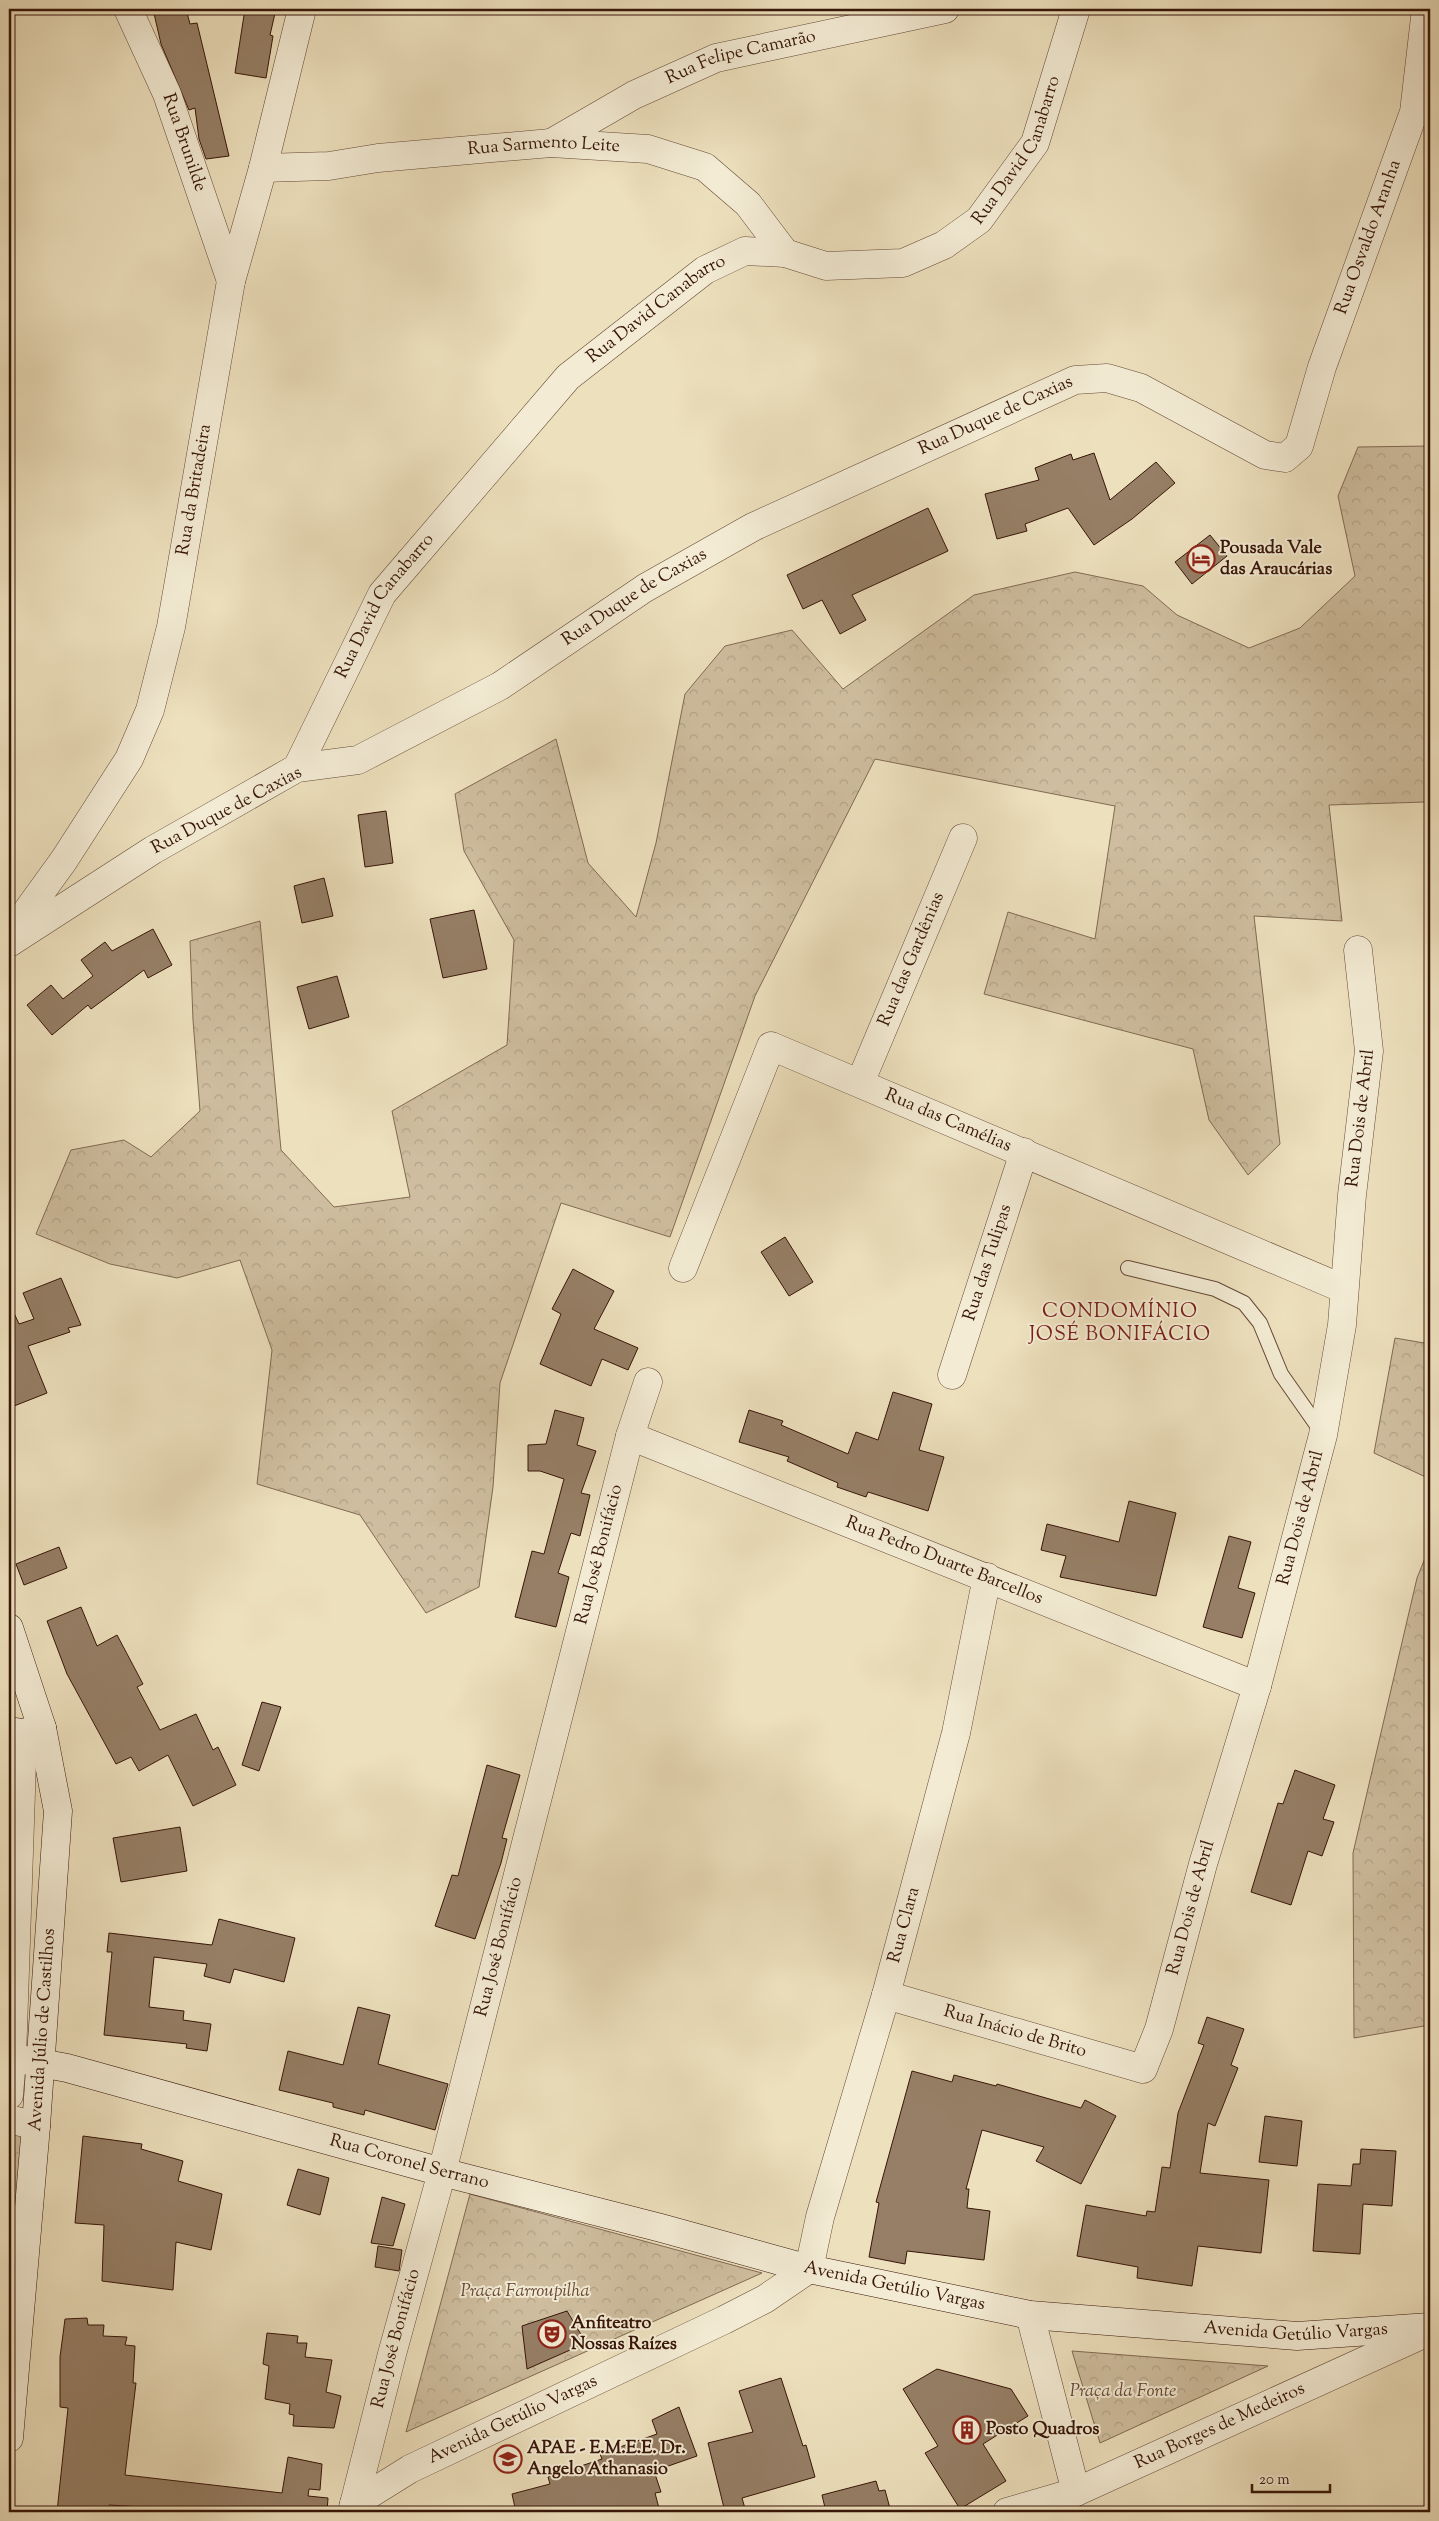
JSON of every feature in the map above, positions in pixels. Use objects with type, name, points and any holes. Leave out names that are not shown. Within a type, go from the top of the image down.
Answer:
[{"type":"street","name":"Rua Brunilde","points":[[128,9],[167,94],[230,281]]},
{"type":"street","name":"Rua da Britadeira","points":[[9,936],[64,860],[129,759],[150,710],[172,627],[230,281],[263,168],[302,9]]},
{"type":"street","name":"Rua Felipe Camarão","points":[[551,143],[634,96],[716,58],[945,9]]},
{"type":"street","name":"Rua David Canabarro","points":[[298,768],[382,594],[568,377],[706,270],[745,251],[785,253],[826,266],[903,263],[944,245],[979,220],[1035,143],[1076,9]]},
{"type":"street","name":"Rua Osvaldo Aranha","points":[[1285,458],[1299,446],[1322,367],[1414,112],[1426,9]]},
{"type":"street","name":"Rua Sarmento Leite","points":[[263,168],[329,166],[378,158],[551,143],[648,149],[705,167],[748,204],[785,253]]},
{"type":"street","name":"Rua Duque de Caxias","points":[[9,943],[153,850],[298,768],[358,760],[500,686],[645,588],[753,527],[1075,380],[1107,378],[1141,388],[1265,455],[1285,458]]},
{"type":"street","name":"Rua das Gardênias","points":[[860,1083],[964,838]]},
{"type":"street","name":"Rua Dois de Abril","points":[[1144,2069],[1159,2029],[1203,1864],[1257,1686],[1323,1435],[1342,1325],[1352,1194],[1370,1051],[1358,950]]},
{"type":"street","name":"Rua das Camélias","points":[[683,1268],[771,1046],[1344,1289]]},
{"type":"street","name":"Rua das Tulipas","points":[[952,1375],[1024,1152]]},
{"type":"street","name":"Rua José Bonifácio","points":[[356,2509],[392,2354],[442,2172],[630,1436],[648,1382]]},
{"type":"street","name":"Rua Pedro Duarte Barcellos","points":[[630,1436],[1257,1686]]},
{"type":"street","name":"Rua Clara","points":[[809,2269],[820,2217],[886,1995],[956,1733],[987,1577]]},
{"type":"street","name":"Avenida Júlio de Castilhos","points":[[9,1628],[25,1731],[58,1811],[41,2064],[9,2438]]},
{"type":"street","points":[[9,2095],[25,1731]]},
{"type":"street","name":"Rua Inácio de Brito","points":[[886,1995],[1144,2069]]},
{"type":"street","name":"Rua Coronel Serrano","points":[[11,2058],[67,2068],[442,2172],[661,2228],[809,2269]]},
{"type":"street","points":[[9,2119],[36,2126]]},
{"type":"street","name":"Avenida Getúlio Vargas","points":[[356,2509],[410,2470],[724,2320],[765,2299],[809,2269],[1030,2315],[1297,2336],[1430,2327]]},
{"type":"street","points":[[1030,2315],[1076,2492]]},
{"type":"street","name":"Rua Borges de Medeiros","points":[[1007,2512],[1076,2492],[1430,2331]]},
{"type":"lane","points":[[1128,1268],[1215,1289],[1244,1303],[1260,1323],[1281,1374],[1323,1435]]},
{"type":"green space","points":[[1430,446],[1430,1135],[1425,1134],[1425,802],[1329,805],[1342,921],[1254,916],[1280,1144],[1248,1175],[1209,1120],[1193,1049],[984,994],[1008,912],[1095,939],[1115,806],[875,759],[755,996],[670,1237],[561,1203],[500,1383],[493,1487],[479,1587],[426,1613],[360,1515],[257,1484],[272,1350],[240,1260],[177,1278],[110,1264],[36,1234],[71,1150],[124,1140],[151,1157],[200,1111],[193,1020],[190,941],[260,921],[281,1150],[334,1207],[410,1197],[392,1111],[507,1045],[514,940],[464,851],[455,794],[556,739],[588,863],[636,917],[656,843],[685,694],[725,646],[792,630],[843,689],[974,595],[1075,572],[1143,586],[1177,615],[1249,648],[1300,628],[1355,576],[1338,496],[1358,447]]},
{"type":"green space","points":[[1395,1338],[1430,1344],[1430,1479],[1374,1453]]},
{"type":"green space","points":[[1430,1546],[1430,2025],[1354,2038],[1353,1853],[1417,1578]]},
{"type":"green space","points":[[9,2119],[36,2126],[9,2438]]},
{"type":"green space","name":"Praça Farroupilha","points":[[470,2194],[762,2273],[406,2432]]},
{"type":"green space","name":"Praça da Fonte","points":[[1072,2351],[1268,2366],[1100,2443]]},
{"type":"building","points":[[153,9],[186,9],[190,24],[197,23],[229,156],[206,159],[199,139],[195,108],[189,110],[161,44]]},
{"type":"building","points":[[245,9],[276,9],[270,35],[273,36],[266,78],[235,73]]},
{"type":"building","points":[[1094,453],[1110,500],[1156,462],[1175,483],[1132,519],[1094,545],[1068,508],[1025,524],[1027,531],[997,539],[985,494],[1039,480],[1035,468],[1071,454],[1073,460]]},
{"type":"building","points":[[928,508],[948,551],[852,595],[866,620],[840,634],[822,600],[803,609],[787,575]]},
{"type":"building","name":"Pousada Vale das Araucárias","points":[[1210,535],[1227,556],[1192,584],[1175,562]]},
{"type":"building","points":[[386,811],[393,863],[365,867],[358,815]]},
{"type":"building","points":[[324,878],[333,916],[302,923],[294,886]]},
{"type":"building","points":[[474,910],[487,969],[443,978],[430,919]]},
{"type":"building","points":[[153,929],[172,965],[148,978],[144,970],[91,1009],[88,1005],[52,1035],[27,1005],[51,985],[63,999],[93,976],[81,960],[105,942],[112,951]]},
{"type":"building","points":[[337,976],[349,1017],[309,1029],[297,987]]},
{"type":"building","points":[[785,1237],[813,1282],[789,1296],[761,1252]]},
{"type":"building","points":[[573,1269],[614,1291],[594,1329],[638,1348],[628,1370],[602,1359],[591,1386],[540,1364],[561,1314],[552,1309]]},
{"type":"building","points":[[61,1278],[81,1325],[68,1328],[70,1332],[28,1346],[47,1393],[9,1408],[9,1302],[19,1324],[34,1319],[23,1293]]},
{"type":"building","points":[[893,1392],[932,1404],[919,1450],[944,1457],[928,1511],[868,1492],[866,1497],[837,1487],[838,1483],[787,1461],[789,1457],[739,1442],[749,1410],[783,1421],[781,1425],[848,1454],[856,1432],[878,1440]]},
{"type":"building","points":[[555,1410],[584,1418],[577,1445],[596,1451],[581,1493],[590,1495],[580,1536],[571,1533],[558,1573],[569,1577],[556,1627],[515,1617],[532,1551],[544,1554],[564,1479],[540,1471],[528,1471],[528,1445],[546,1444]]},
{"type":"building","points":[[1129,1501],[1176,1513],[1156,1596],[1060,1577],[1066,1556],[1041,1550],[1047,1524],[1119,1542]]},
{"type":"building","points":[[1229,1536],[1251,1542],[1238,1588],[1255,1593],[1242,1638],[1203,1627]]},
{"type":"building","points":[[59,1547],[67,1568],[24,1585],[16,1564]]},
{"type":"building","points":[[81,1607],[97,1646],[117,1635],[143,1684],[137,1687],[160,1730],[196,1714],[213,1750],[218,1747],[236,1785],[193,1806],[168,1755],[139,1771],[131,1757],[116,1764],[67,1674],[47,1621]]},
{"type":"building","points":[[262,1702],[281,1707],[259,1771],[242,1765]]},
{"type":"building","points":[[487,1765],[520,1775],[502,1838],[507,1839],[501,1863],[475,1939],[435,1926],[452,1875],[458,1876]]},
{"type":"building","points":[[1295,1770],[1335,1785],[1323,1819],[1334,1822],[1322,1856],[1308,1851],[1291,1905],[1251,1892],[1278,1803],[1283,1804]]},
{"type":"building","points":[[180,1827],[187,1871],[121,1882],[113,1838]]},
{"type":"building","points":[[219,1919],[295,1938],[284,1982],[234,1969],[230,1983],[204,1976],[207,1964],[154,1957],[149,2007],[184,2011],[183,2020],[211,2024],[207,2051],[186,2048],[187,2044],[104,2035],[112,1952],[107,1952],[109,1933],[212,1945]]},
{"type":"building","points":[[358,2007],[390,2015],[378,2064],[448,2084],[435,2130],[365,2110],[364,2115],[333,2107],[333,2103],[279,2090],[288,2051],[343,2065]]},
{"type":"building","points":[[1207,2017],[1244,2029],[1231,2065],[1238,2068],[1215,2126],[1208,2123],[1200,2173],[1269,2180],[1261,2253],[1198,2246],[1192,2286],[1137,2278],[1138,2267],[1077,2256],[1086,2205],[1146,2216],[1147,2211],[1155,2212],[1162,2167],[1170,2168],[1178,2113],[1204,2045],[1198,2043]]},
{"type":"building","points":[[912,2071],[952,2082],[954,2075],[996,2086],[997,2084],[1081,2108],[1085,2100],[1116,2116],[1081,2184],[1036,2161],[1044,2147],[982,2130],[966,2189],[969,2189],[967,2208],[990,2211],[984,2260],[907,2251],[905,2264],[869,2257],[879,2203],[876,2202]]},
{"type":"building","points":[[1265,2116],[1302,2121],[1297,2166],[1259,2162]]},
{"type":"building","points":[[83,2136],[142,2144],[141,2149],[183,2161],[178,2181],[222,2194],[211,2250],[176,2242],[173,2290],[102,2281],[104,2225],[75,2223]]},
{"type":"building","points":[[1361,2149],[1396,2151],[1392,2206],[1363,2204],[1360,2254],[1313,2251],[1318,2184],[1351,2186],[1353,2164],[1360,2164]]},
{"type":"building","points":[[298,2169],[329,2178],[320,2215],[287,2205]]},
{"type":"building","points":[[382,2197],[405,2204],[393,2246],[371,2243]]},
{"type":"building","points":[[378,2246],[402,2250],[399,2271],[375,2267]]},
{"type":"building","name":"Anfiteatro Nossas Raízes","points":[[567,2311],[586,2343],[527,2369],[522,2326]]},
{"type":"building","points":[[87,2318],[88,2325],[104,2325],[103,2336],[127,2337],[125,2345],[135,2346],[133,2383],[136,2383],[125,2475],[282,2493],[288,2457],[322,2464],[320,2490],[309,2489],[308,2496],[328,2498],[327,2512],[154,2512],[143,2507],[109,2505],[108,2512],[57,2512],[68,2408],[60,2407],[60,2357],[65,2319]]},
{"type":"building","points":[[267,2333],[298,2336],[297,2343],[307,2343],[305,2357],[332,2360],[326,2392],[341,2396],[334,2428],[293,2426],[294,2415],[289,2414],[290,2404],[265,2399],[269,2366],[263,2364]]},
{"type":"building","name":"Posto Quadros","points":[[937,2369],[1011,2389],[1028,2416],[983,2444],[1006,2481],[960,2509],[925,2453],[938,2446],[903,2389]]},
{"type":"building","points":[[781,2378],[803,2446],[806,2445],[815,2477],[742,2498],[746,2512],[725,2512],[708,2443],[753,2432],[739,2391]]},
{"type":"building","points":[[679,2407],[697,2456],[654,2471],[661,2492],[655,2493],[660,2512],[516,2512],[512,2494],[550,2484],[548,2477],[602,2459],[600,2454],[657,2434],[652,2420]]},
{"type":"building","points":[[876,2481],[879,2491],[885,2490],[891,2512],[826,2512],[822,2495]]},
{"type":"place","name":"Pousada Vale das Araucárias","points":[[1201,559]]},
{"type":"place","name":"Anfiteatro Nossas Raízes","points":[[552,2334]]},
{"type":"place","name":"Posto Quadros","points":[[967,2430]]},
{"type":"place","name":"APAE - E.M.E.E. Dr. Angelo Athanasio","points":[[508,2459]]},
{"type":"district","name":"CONDOMÍNIO JOSÉ BONIFÁCIO","points":[[1120,1324]]}]
